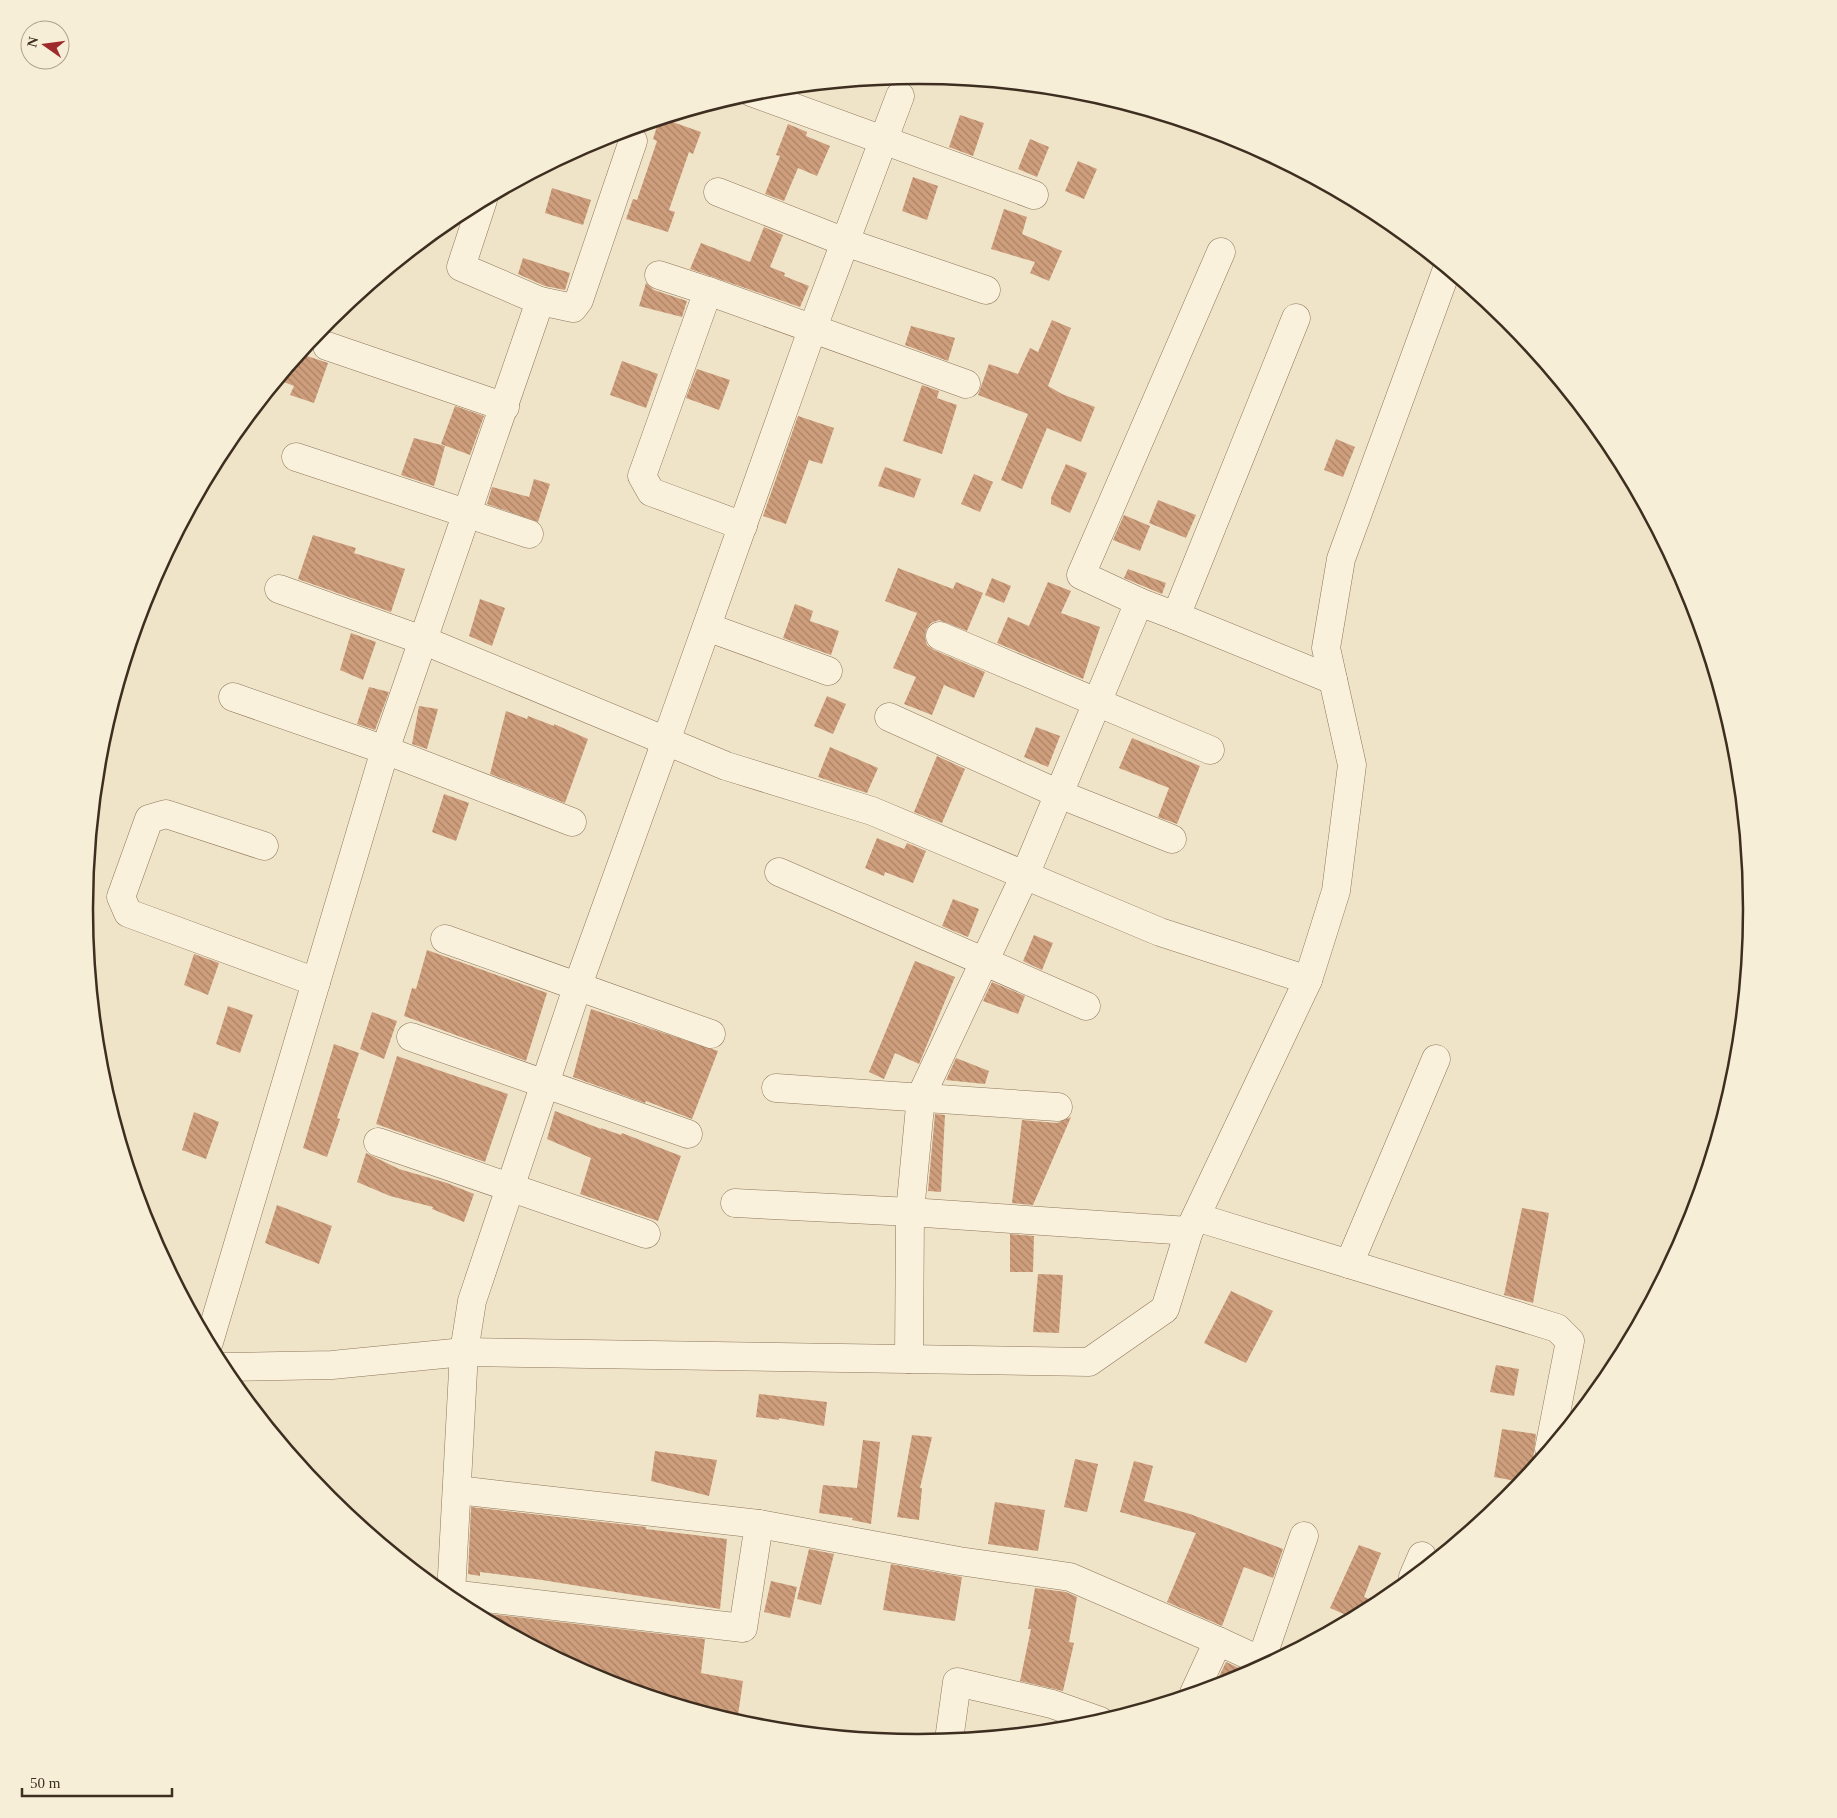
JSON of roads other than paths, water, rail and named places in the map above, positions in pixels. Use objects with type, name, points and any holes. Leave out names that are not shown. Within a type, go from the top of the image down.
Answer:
[{"type":"street","points":[[451,1589],[464,1352],[472,1301],[578,986],[812,330],[900,96]]},
{"type":"street","points":[[768,98],[1034,195]]},
{"type":"street","points":[[479,211],[461,267],[540,301],[573,308],[579,300],[634,141]]},
{"type":"street","points":[[718,192],[845,242],[986,290]]},
{"type":"street","points":[[1221,252],[1081,575],[1139,602],[1333,680]]},
{"type":"street","points":[[232,1367],[332,1365],[464,1352],[1089,1362],[1165,1309],[1192,1224],[1308,980],[1336,891],[1352,765],[1326,648],[1341,559],[1445,274]]},
{"type":"street","points":[[659,275],[966,384]]},
{"type":"street","points":[[708,291],[642,476],[651,492],[743,526]]},
{"type":"street","points":[[211,1334],[385,750],[425,641],[540,301]]},
{"type":"street","points":[[1176,616],[1296,318]]},
{"type":"street","points":[[327,346],[505,407]]},
{"type":"street","points":[[296,457],[529,534]]},
{"type":"street","points":[[279,589],[425,641],[726,766],[872,811],[1160,932],[1308,980]]},
{"type":"street","points":[[908,1359],[910,1212],[921,1096],[1025,875],[1139,602]]},
{"type":"street","points":[[707,628],[828,671]]},
{"type":"street","points":[[940,636],[1097,704],[1210,750]]},
{"type":"street","points":[[232,697],[385,750],[572,822]]},
{"type":"street","points":[[889,717],[1059,794],[1172,838]]},
{"type":"street","points":[[264,846],[166,814],[149,818],[121,897],[128,913],[316,982]]},
{"type":"street","points":[[779,872],[1086,1006]]},
{"type":"street","points":[[445,939],[711,1034]]},
{"type":"street","points":[[411,1037],[688,1134]]},
{"type":"street","points":[[1349,1264],[1436,1059]]},
{"type":"street","points":[[776,1088],[921,1096],[1058,1107]]},
{"type":"street","points":[[378,1142],[646,1234]]},
{"type":"street","points":[[735,1203],[1192,1224],[1349,1264],[1557,1328],[1570,1341],[1555,1433]]},
{"type":"street","points":[[457,1490],[759,1524],[959,1562],[1070,1577],[1259,1660]]},
{"type":"street","points":[[464,1597],[743,1628],[759,1524]]},
{"type":"street","points":[[1266,1657],[1304,1536]]},
{"type":"street","points":[[1198,1685],[1218,1641]]},
{"type":"street","points":[[949,1733],[957,1682],[1052,1704],[1087,1716]]}]
